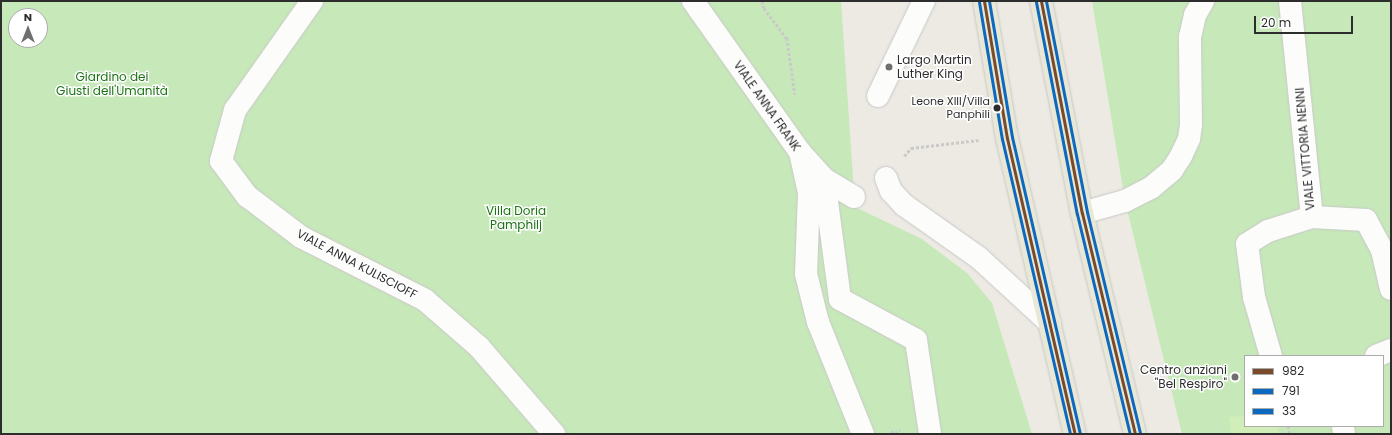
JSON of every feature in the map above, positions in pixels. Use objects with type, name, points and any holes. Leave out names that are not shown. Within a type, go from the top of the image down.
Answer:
[{"type":"main road","points":[[984,1],[1007,138],[1075,434]]},
{"type":"main road","points":[[1041,1],[1082,213],[1135,434]]},
{"type":"street","name":"VIALE ANNA KULISCIOFF","points":[[312,1],[235,110],[221,160],[247,196],[301,237],[425,300],[479,347],[554,434]]},
{"type":"street","name":"VIALE ANNA FRANK","points":[[692,1],[800,152],[824,179],[854,197]]},
{"type":"street","points":[[878,96],[924,1]]},
{"type":"street","points":[[1082,213],[1125,200],[1152,187],[1172,170],[1181,156],[1189,139],[1191,126],[1190,37],[1195,15],[1203,1]]},
{"type":"street","name":"VIALE VITTORIA NENNI","points":[[1290,1],[1312,217],[1366,220],[1382,250],[1391,289]]},
{"type":"street","points":[[800,152],[808,193],[806,274],[818,322],[863,434]]},
{"type":"street","points":[[886,178],[898,199],[996,272],[1050,323]]},
{"type":"street","points":[[824,179],[840,299],[916,340],[930,434]]},
{"type":"street","points":[[1271,355],[1254,297],[1247,244],[1268,231],[1312,217]]},
{"type":"street","points":[[1378,355],[1391,350]]},
{"type":"path","points":[[762,1],[764,8],[787,38],[796,102]]},
{"type":"path","points":[[886,178],[911,148],[1007,138]]},
{"type":"green space","name":"Villa Doria Pamphilj","points":[[1,1],[841,1],[855,207],[922,239],[967,273],[992,303],[1032,434],[1,434]]},
{"type":"green space","points":[[1092,1],[1391,1],[1391,434],[1182,434],[1125,201]]},
{"type":"green space","points":[[1244,416],[1244,427],[1278,427],[1278,434],[1231,434],[1229,417]]},
{"type":"transit line","name":"982","points":[[984,1],[1007,138],[1075,434]]},
{"type":"transit line","name":"33","points":[[989,1],[1012,137],[1080,433]]},
{"type":"transit line","name":"982","points":[[1041,1],[1082,213],[1135,434]]},
{"type":"transit line","name":"33","points":[[1046,1],[1087,212],[1140,433]]},
{"type":"transit line","name":"791","points":[[979,2],[1002,139],[1070,434]]},
{"type":"transit line","name":"791","points":[[1036,2],[1077,214],[1130,434]]},
{"type":"place","name":"Largo Martin Luther King","points":[[889,67]]},
{"type":"place","name":"Leone XIII/Villa Panphili","points":[[997,108]]},
{"type":"place","name":"Centro anziani \"Bel Respiro\"","points":[[1235,377]]},
{"type":"park label","name":"Giardino dei Giusti dell'Umanità","points":[[112,84]]}]
